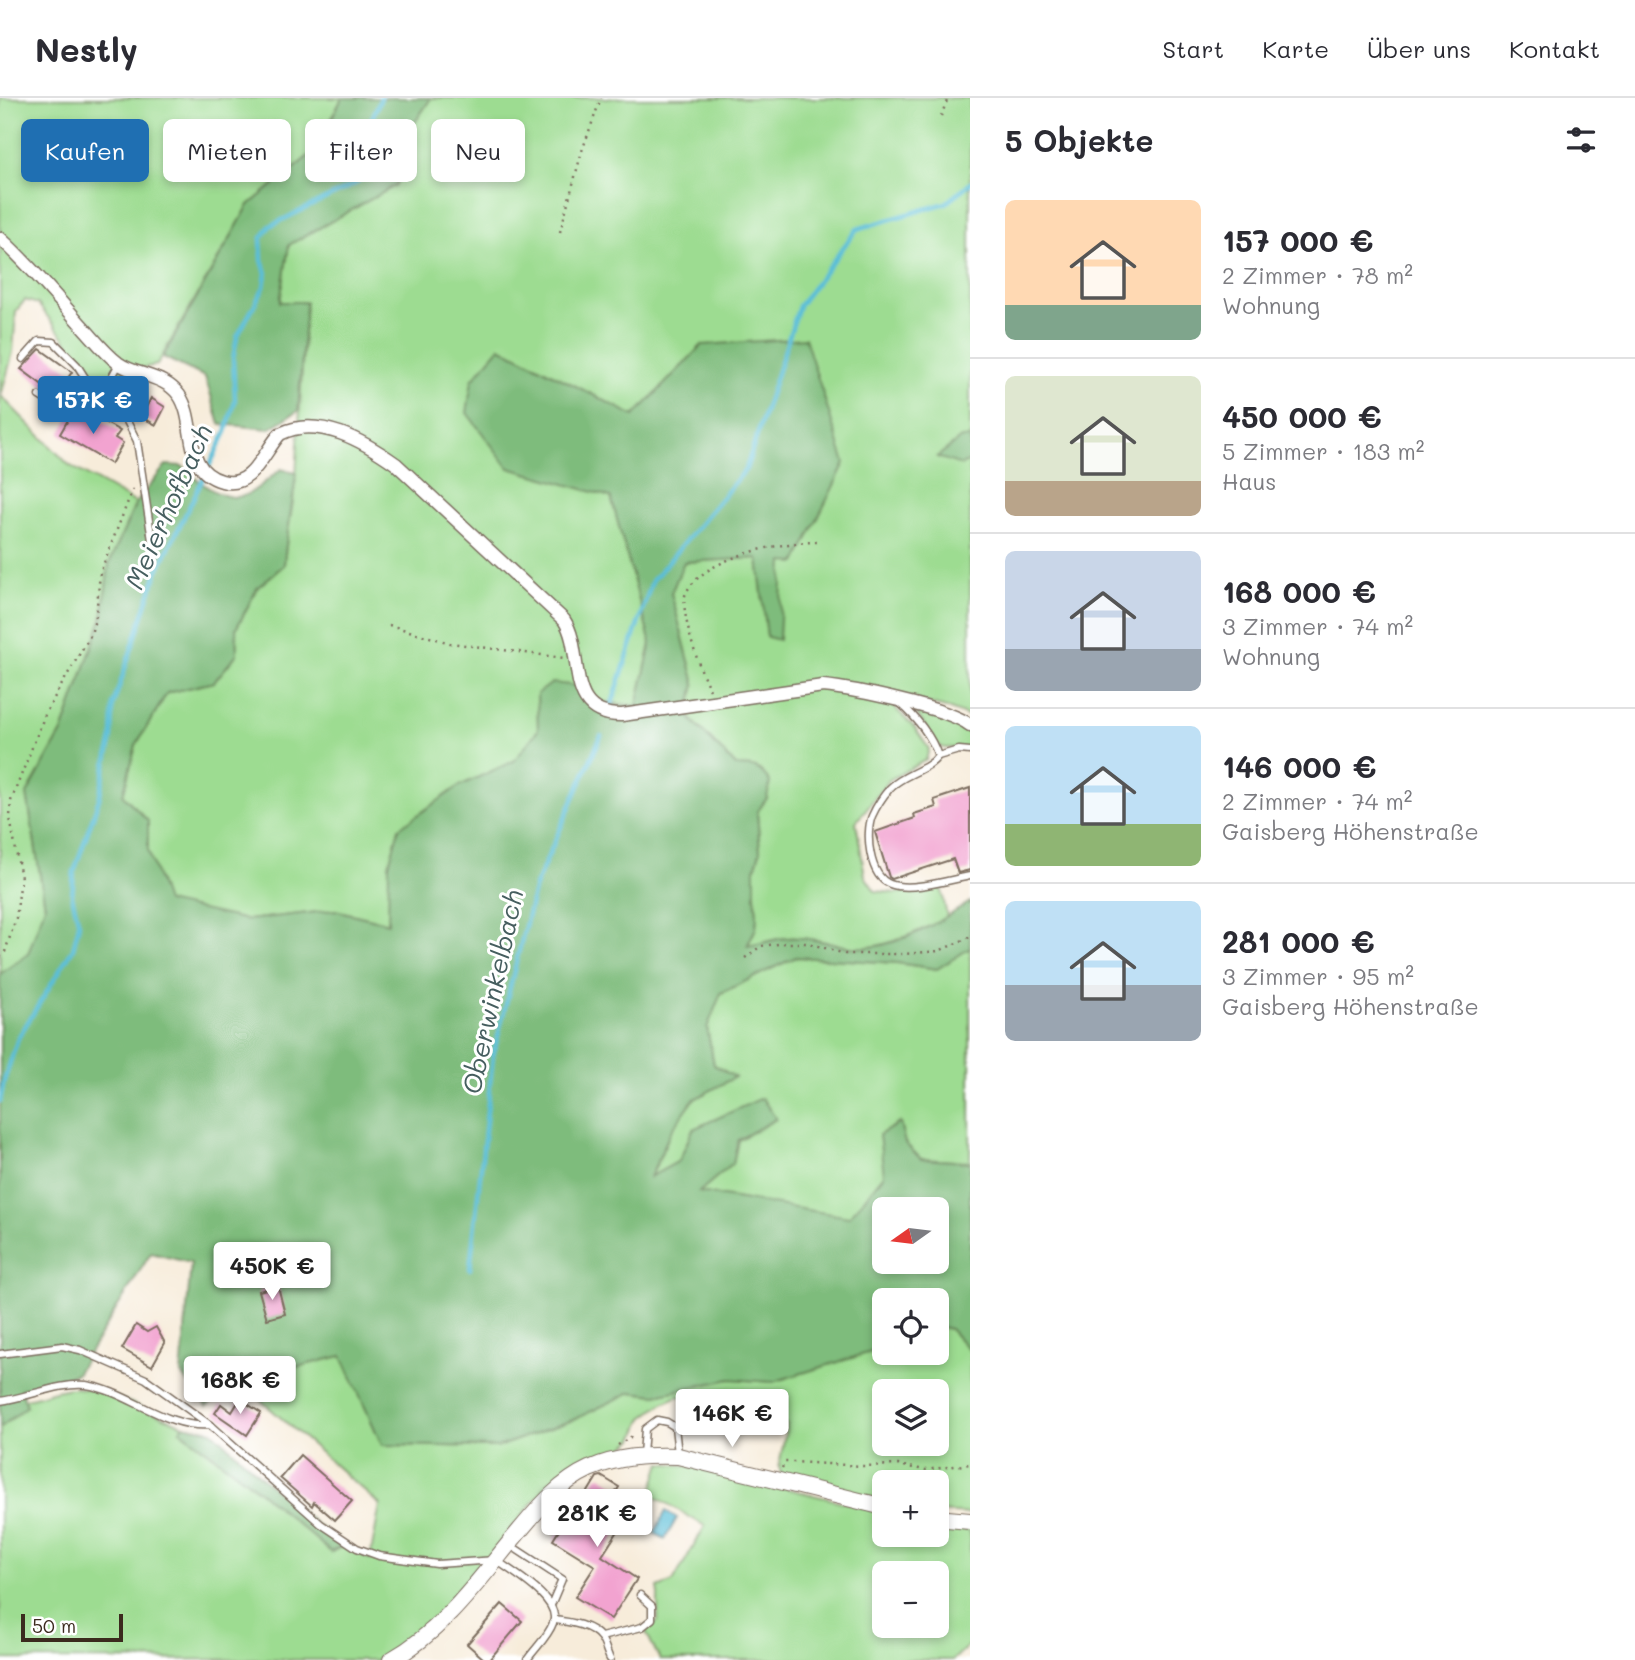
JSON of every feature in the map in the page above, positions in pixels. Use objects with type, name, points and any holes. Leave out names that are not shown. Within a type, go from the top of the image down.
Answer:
[{"type":"main road","points":[[391,1660],[436,1626],[496,1560],[537,1509],[564,1485],[588,1469],[618,1459],[643,1455],[678,1456],[872,1504]]},
{"type":"main road","points":[[949,1519],[970,1521]]},
{"type":"street","points":[[0,237],[119,364],[164,383],[177,392],[187,410],[192,447],[198,465],[212,477],[229,482],[247,476],[257,468],[279,434],[297,427],[325,430],[359,442],[404,471],[553,608],[570,631],[580,689],[584,698],[597,711],[622,715],[816,687],[841,688],[898,701],[959,718],[970,725]]},
{"type":"lane","points":[[23,359],[39,341],[54,342],[77,365],[94,392]]},
{"type":"lane","points":[[39,396],[66,413],[70,405],[108,384],[119,364]]},
{"type":"lane","points":[[108,384],[136,441],[153,547]]},
{"type":"lane","points":[[898,701],[910,712],[935,745],[938,756]]},
{"type":"lane","points":[[970,751],[959,750],[938,756],[934,762],[902,777],[889,790],[872,816],[869,834],[873,863],[879,876],[890,884],[915,886],[970,876]]},
{"type":"lane","points":[[0,1354],[62,1346],[80,1350],[146,1379],[210,1425],[321,1524],[358,1548],[379,1556],[437,1564],[496,1560],[542,1594],[551,1605],[555,1619],[550,1631],[527,1660]]},
{"type":"lane","points":[[2,1401],[68,1386],[89,1385],[187,1423],[210,1425]]},
{"type":"lane","points":[[643,1455],[645,1429],[657,1420],[675,1427],[678,1456]]},
{"type":"lane","points":[[508,1545],[562,1579],[551,1605]]},
{"type":"lane","points":[[601,1637],[642,1627],[652,1619],[652,1606],[640,1595]]},
{"type":"lane","points":[[555,1619],[574,1622],[601,1637],[610,1659]]},
{"type":"path","points":[[559,232],[582,151],[601,98]]},
{"type":"path","points":[[941,116],[948,98]]},
{"type":"path","points":[[0,957],[5,952],[16,918],[21,878],[10,818],[11,801],[46,712],[91,634],[96,616],[100,573],[142,467]]},
{"type":"path","points":[[716,702],[701,668],[684,611],[686,592],[709,571],[727,561],[754,551],[817,542]]},
{"type":"path","points":[[389,625],[450,643],[575,659]]},
{"type":"path","points":[[745,958],[761,946],[785,943],[808,943],[845,954],[904,954],[939,951],[970,937]]},
{"type":"path","points":[[777,1479],[785,1462],[898,1465],[925,1470],[970,1464]]},
{"type":"green space","points":[[0,98],[342,98],[332,119],[305,119],[305,159],[291,171],[291,119],[163,119],[163,182],[277,182],[249,205],[157,365],[94,377],[38,304],[25,300],[16,311],[13,352],[1,396],[69,465],[136,503],[109,564],[102,619],[62,732],[27,794],[45,906],[28,954],[0,974]]},
{"type":"green space","points":[[342,98],[431,98],[417,119],[332,119]]},
{"type":"green space","points":[[431,98],[970,98],[970,438],[961,439],[961,465],[970,461],[970,717],[895,695],[893,706],[915,728],[929,749],[926,760],[889,780],[856,822],[865,876],[875,891],[896,893],[941,886],[947,917],[942,921],[898,940],[870,947],[793,938],[747,947],[756,928],[755,869],[760,852],[757,812],[767,798],[688,716],[695,684],[671,593],[684,562],[758,558],[767,637],[783,562],[702,345],[634,416],[500,347],[509,468],[611,497],[651,644],[637,706],[537,694],[538,730],[514,761],[459,786],[389,865],[389,923],[335,910],[247,920],[166,903],[148,850],[148,821],[123,795],[136,745],[167,693],[214,682],[237,654],[236,629],[258,587],[284,565],[296,475],[306,302],[280,302],[289,245],[396,185],[397,182],[417,182],[417,119]]},
{"type":"green space","points":[[305,159],[305,182],[397,182],[396,185],[289,245],[280,302],[306,302],[298,411],[269,429],[220,424],[205,377],[163,357],[249,205],[277,182],[291,182],[291,171]]},
{"type":"green space","points":[[805,338],[845,463],[796,563],[783,562],[779,640],[767,637],[758,558],[684,562],[671,593],[695,684],[688,716],[736,766],[756,768],[770,782],[767,798],[757,812],[760,852],[755,869],[756,928],[747,946],[794,938],[871,947],[910,936],[970,902],[970,948],[937,969],[897,963],[796,957],[721,993],[707,1028],[714,1065],[735,1077],[693,1100],[671,1131],[650,1177],[679,1161],[693,1129],[762,1098],[776,1119],[738,1140],[733,1163],[699,1192],[849,1217],[884,1175],[879,1135],[900,1123],[905,1143],[921,1159],[970,1162],[970,1351],[949,1329],[949,1288],[872,1288],[872,1352],[773,1382],[730,1379],[656,1395],[631,1392],[573,1420],[497,1447],[382,1445],[342,1356],[239,1381],[207,1406],[181,1374],[191,1263],[151,1253],[76,1374],[21,1389],[27,1406],[0,1428],[0,974],[28,954],[45,906],[27,794],[62,732],[102,619],[109,564],[136,503],[166,465],[182,466],[213,490],[231,497],[250,493],[281,469],[296,473],[284,565],[258,587],[236,629],[237,654],[214,682],[167,693],[136,745],[123,795],[148,821],[148,850],[166,902],[247,920],[335,910],[388,923],[389,865],[399,828],[459,786],[514,761],[538,730],[537,694],[552,683],[588,687],[599,703],[637,706],[651,644],[611,497],[509,468],[467,413],[472,380],[500,347],[634,416],[702,345]]},
{"type":"green space","points":[[961,438],[970,438],[970,461],[961,465],[937,457]]},
{"type":"green space","points":[[919,710],[956,722],[970,734],[970,748],[944,748],[938,745],[918,716],[916,712]]},
{"type":"green space","points":[[970,948],[970,1162],[921,1159],[905,1143],[899,1123],[879,1135],[885,1174],[849,1218],[699,1192],[733,1163],[738,1140],[776,1119],[693,1129],[679,1161],[650,1179],[671,1131],[693,1100],[734,1077],[714,1065],[707,1028],[721,993],[796,957],[897,963],[937,969]]},
{"type":"green space","points":[[950,1329],[970,1351],[970,1514],[949,1513],[949,1470],[872,1470],[872,1498],[781,1474],[779,1466],[787,1424],[679,1396],[663,1403],[643,1418],[634,1439],[620,1450],[561,1478],[534,1501],[473,1578],[435,1619],[400,1648],[376,1660],[0,1659],[0,1428],[27,1406],[25,1399],[61,1389],[86,1389],[113,1396],[184,1425],[180,1430],[246,1480],[331,1552],[343,1546],[370,1559],[380,1505],[239,1381],[342,1355],[382,1445],[497,1447],[573,1420],[631,1392],[656,1395],[730,1379],[773,1382],[872,1352],[872,1365],[949,1365]]},
{"type":"green space","points":[[184,1425],[212,1431],[280,1494],[343,1546],[331,1552],[246,1480],[180,1430]]},
{"type":"green space","points":[[661,1463],[693,1466],[872,1509],[872,1547],[949,1547],[949,1527],[970,1531],[970,1644],[953,1660],[660,1660],[645,1630],[658,1621],[658,1588],[673,1582],[705,1526],[651,1494]]},
{"type":"water","points":[[666,1511],[677,1518],[665,1539],[654,1533]]},
{"type":"building","points":[[40,349],[72,372],[56,395],[21,369]]},
{"type":"building","points":[[151,398],[165,407],[156,425],[141,417]]},
{"type":"building","points":[[85,411],[120,431],[115,438],[123,443],[111,464],[60,434],[72,413],[80,418]]},
{"type":"building","points":[[970,788],[970,870],[958,873],[953,859],[892,879],[889,877],[875,832],[915,818],[914,814],[936,807],[934,800]]},
{"type":"building","points":[[278,1286],[285,1314],[267,1319],[259,1291]]},
{"type":"building","points":[[136,1325],[147,1332],[156,1327],[165,1343],[152,1366],[122,1349]]},
{"type":"building","points":[[240,1399],[261,1413],[247,1435],[215,1413],[221,1404],[232,1412]]},
{"type":"building","points":[[300,1455],[352,1501],[335,1520],[314,1502],[312,1506],[280,1478]]},
{"type":"building","points":[[601,1476],[619,1487],[598,1521],[629,1514],[602,1556],[637,1579],[611,1619],[575,1597],[595,1566],[553,1540],[573,1508],[577,1510],[597,1477]]},
{"type":"building","points":[[502,1604],[522,1621],[489,1660],[485,1660],[467,1644]]},
{"type":"waterway","name":"Meierhofbach","points":[[0,1101],[18,1038],[73,949],[79,924],[72,896],[74,872],[99,799],[112,737],[113,705],[157,572],[226,432],[235,401],[233,359],[237,337],[264,287],[266,273],[261,239],[270,226],[355,184],[367,169],[362,140],[381,98]]},
{"type":"waterway","name":"Oberwinkelbach","points":[[610,710],[652,581],[746,469],[799,306],[857,229],[946,203],[970,183]]},
{"type":"waterway","name":"Oberwinkelbach","points":[[470,1269],[493,1056],[535,886],[601,736]]}]
